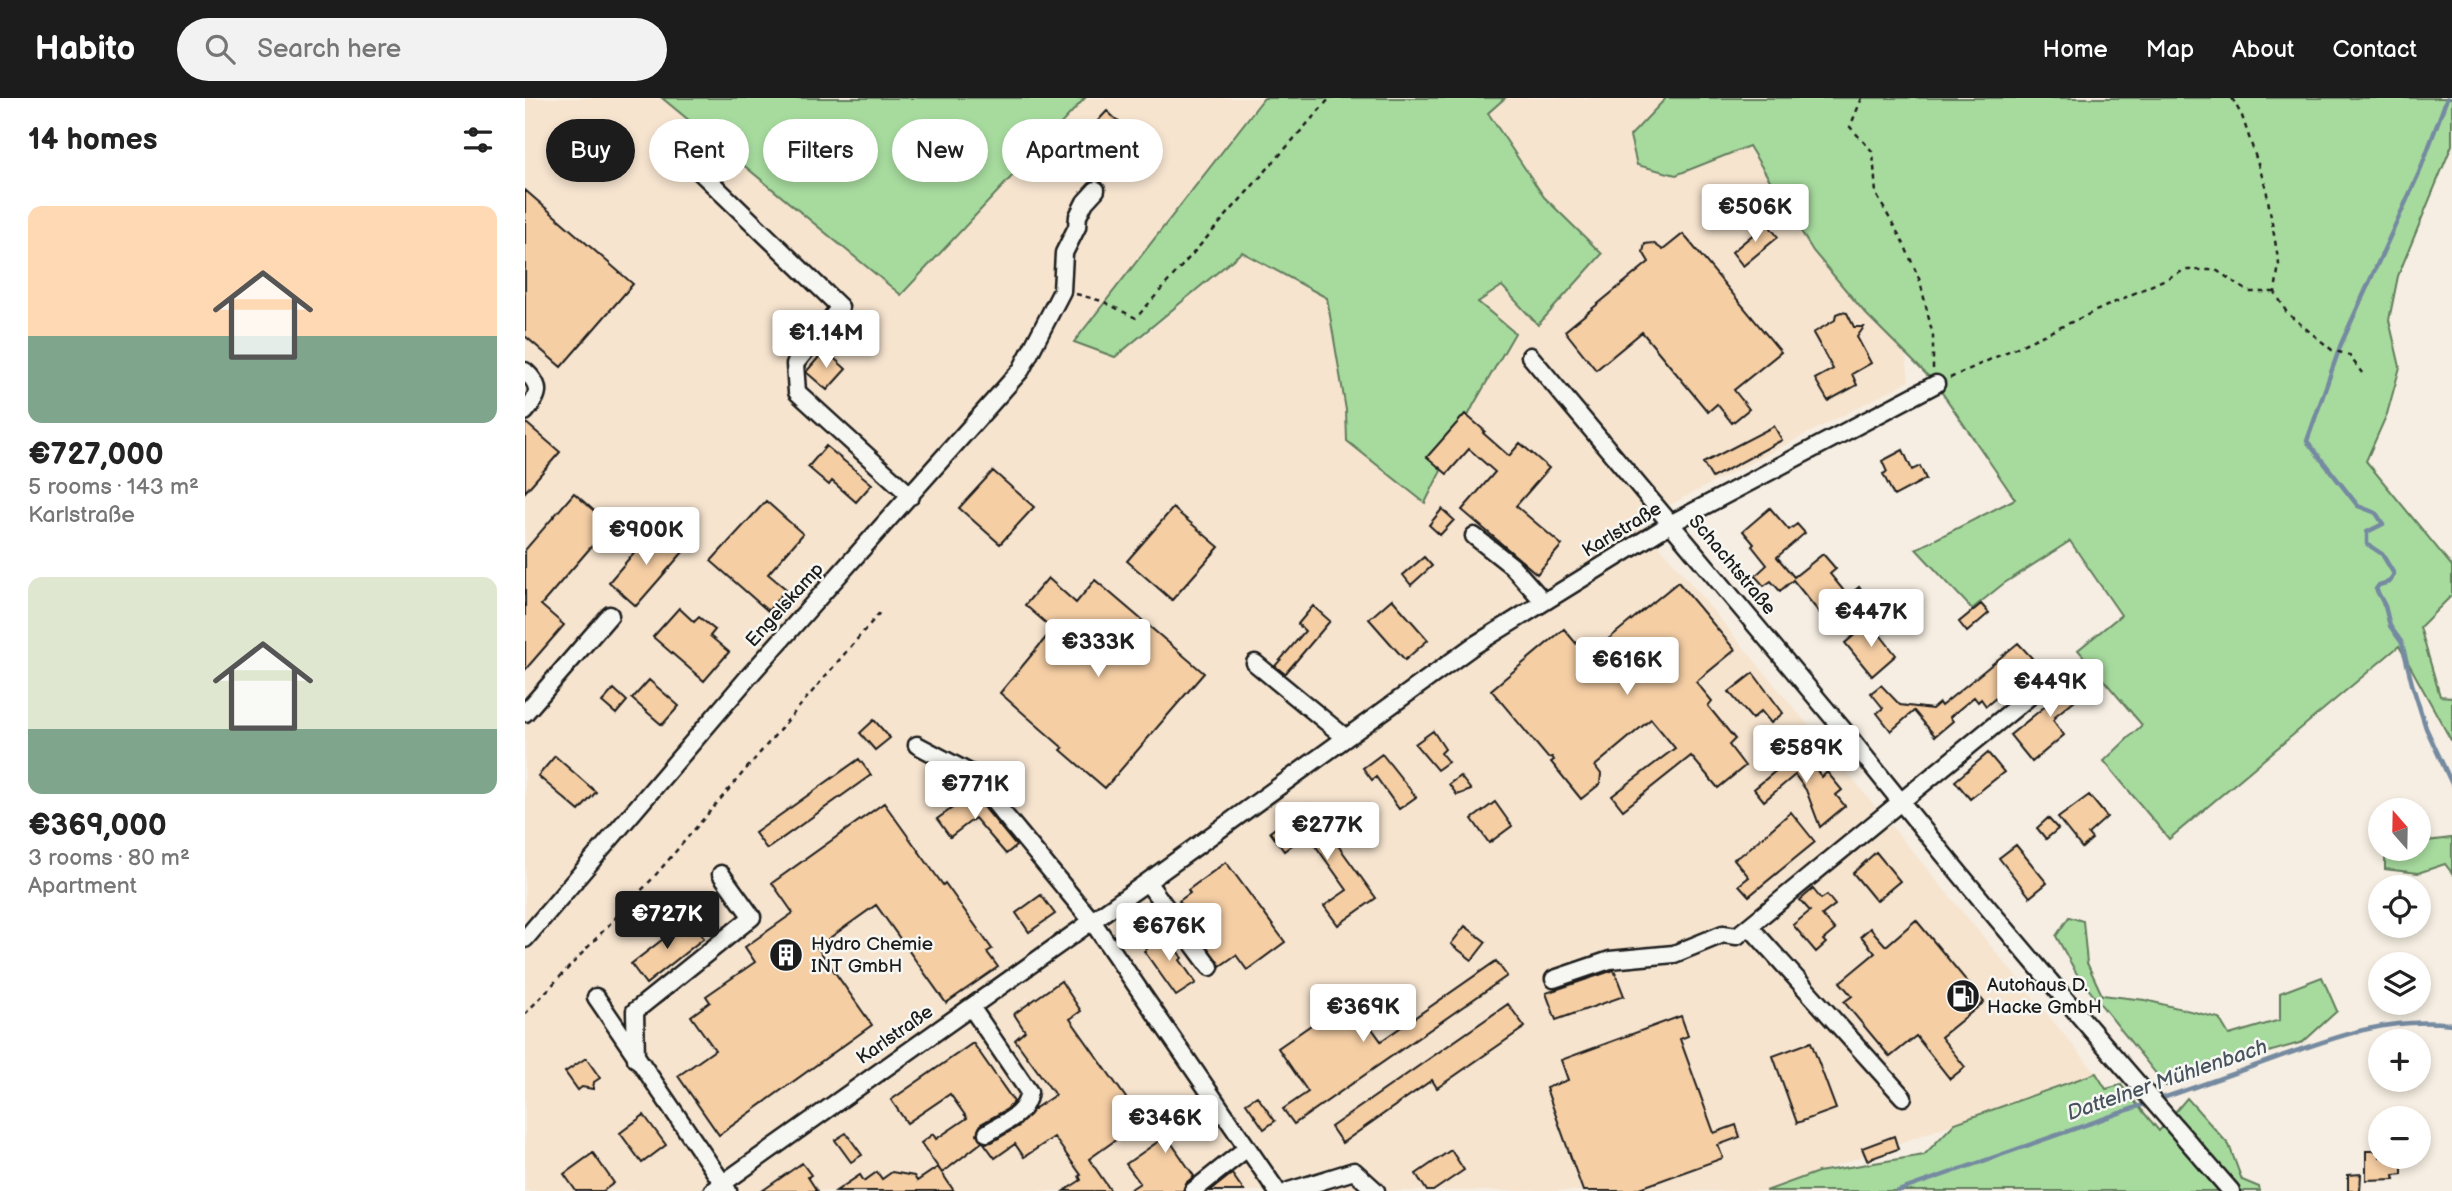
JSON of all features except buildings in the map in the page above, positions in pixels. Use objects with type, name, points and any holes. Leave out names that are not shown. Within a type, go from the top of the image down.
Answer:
[{"type":"street","points":[[711,182],[840,307],[795,364],[797,392],[911,496]]},
{"type":"street","points":[[1062,291],[1064,253],[1077,227],[1078,216],[1085,202],[1096,190]]},
{"type":"street","name":"Engelskamp","points":[[525,939],[750,675],[1021,370],[1062,291]]},
{"type":"street","name":"Schachtstraße","points":[[1530,356],[1850,738],[1900,802],[2231,1191]]},
{"type":"street","points":[[525,371],[535,380],[537,386],[534,401],[525,412]]},
{"type":"street","name":"Karlstraße","points":[[596,997],[721,1189],[1473,646],[1669,524],[1936,384]]},
{"type":"street","points":[[1474,536],[1512,566],[1544,602]]},
{"type":"street","points":[[525,713],[610,615]]},
{"type":"street","points":[[1255,663],[1346,738]]},
{"type":"street","points":[[1554,979],[1610,960],[1674,954],[1723,934],[1743,931],[2057,673]]},
{"type":"street","points":[[917,745],[970,773],[1092,921],[1277,1191]]},
{"type":"street","points":[[636,1059],[635,1011],[752,917],[721,873]]},
{"type":"street","points":[[1147,882],[1210,967]]},
{"type":"street","points":[[1743,931],[1903,1097]]},
{"type":"street","points":[[971,1007],[1029,1091],[1027,1104],[1021,1112],[987,1133]]},
{"type":"street","points":[[1193,1191],[1247,1148]]},
{"type":"street","points":[[1289,1191],[1354,1171],[1377,1191]]},
{"type":"path","points":[[1062,291],[1102,301],[1136,318],[1330,98]]},
{"type":"path","points":[[1862,98],[1850,127],[1873,152],[1876,194],[1904,244],[1920,281],[1933,336],[1933,374],[1936,384],[2185,270],[2216,270],[2249,292],[2275,292]]},
{"type":"path","points":[[2232,98],[2242,116],[2266,188],[2279,264],[2275,292],[2287,313],[2332,350],[2349,355],[2362,373]]},
{"type":"path","points":[[525,1014],[653,878],[882,610]]},
{"type":"shaded area","points":[[525,98],[662,98],[687,119],[649,119],[649,182],[749,182],[749,170],[901,295],[1007,182],[1163,182],[1163,119],[1065,119],[1085,98],[1264,98],[1074,342],[1115,357],[1145,335],[1242,252],[1327,298],[1346,410],[1347,441],[1424,503],[1474,404],[1515,333],[1478,302],[1502,286],[1601,254],[1544,197],[1487,113],[1505,98],[1666,98],[1676,175],[1748,146],[1813,251],[1865,313],[1906,355],[1909,381],[1639,521],[2096,1073],[1766,1191],[525,1191]]},
{"type":"green space","points":[[662,98],[1085,98],[1065,119],[1002,119],[1002,182],[1007,182],[901,295],[764,182],[878,182],[878,119],[763,119],[763,181],[749,170],[749,119],[687,119]]},
{"type":"green space","points":[[1264,98],[1505,98],[1488,113],[1544,197],[1602,254],[1538,325],[1502,286],[1478,302],[1515,333],[1474,404],[1425,503],[1347,441],[1346,410],[1327,298],[1242,252],[1115,357],[1074,342]]},
{"type":"green space","points":[[1666,98],[2452,98],[2452,145],[2398,276],[2389,320],[2400,367],[2387,414],[2366,461],[2452,566],[2452,595],[2420,627],[2440,696],[2452,697],[2452,742],[2399,646],[2169,839],[2104,761],[2142,725],[2078,650],[2121,615],[2070,541],[2003,584],[1972,609],[1916,549],[2015,499],[1936,384],[1865,313],[1813,251],[1749,146],[1676,175],[1637,165],[1630,136]]},
{"type":"green space","points":[[2452,838],[2452,873],[2445,864],[2418,873],[2385,869],[2385,861],[2431,861],[2431,841]]},
{"type":"green space","points":[[2069,917],[2083,921],[2087,963],[2102,995],[2145,1000],[2219,1018],[2229,1035],[2280,1020],[2280,993],[2322,977],[2337,1011],[2303,1042],[2197,1073],[2166,1086],[2078,976],[2056,936]]},
{"type":"green space","points":[[2096,1073],[2106,1089],[2121,1085],[2159,1131],[2187,1098],[2229,1145],[2242,1180],[2259,1187],[2260,1191],[1766,1191],[1818,1172],[1924,1155],[1955,1123]]},
{"type":"waterway","points":[[2447,98],[2419,173],[2341,344],[2307,441],[2358,506],[2376,513],[2383,524],[2367,532],[2367,544],[2382,554],[2394,574],[2389,582],[2376,589],[2385,606],[2390,626],[2402,643],[2426,728],[2452,784]]},
{"type":"waterway","name":"Dattelner Mühlenbach","points":[[2157,1100],[2364,1030],[2406,1023],[2452,1024]]},
{"type":"waterway","name":"Dattelner Mühlenbach","points":[[1898,1191],[2148,1103]]},
{"type":"place","name":"Hydro Chemie INT GmbH","points":[[786,955]]},
{"type":"place","name":"Autohaus D. Hacke GmbH","points":[[1963,996]]}]
